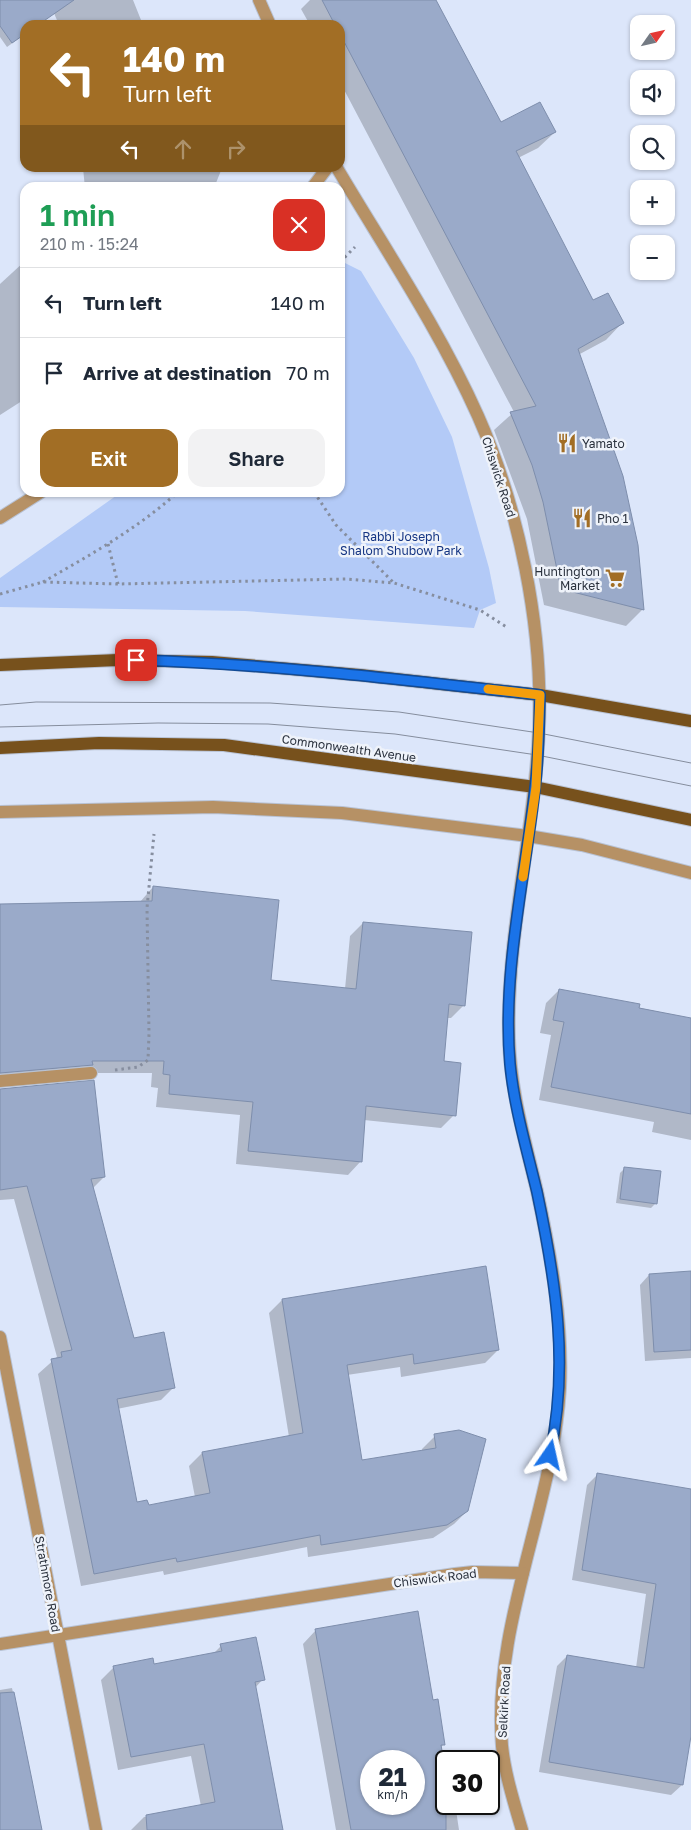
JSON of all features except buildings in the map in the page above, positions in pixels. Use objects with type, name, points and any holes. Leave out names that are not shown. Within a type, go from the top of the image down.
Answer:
[{"type":"main road","points":[[0,665],[118,660],[212,662],[360,675],[540,695],[691,721]]},
{"type":"main road","name":"Commonwealth Avenue","points":[[0,748],[99,744],[224,745],[536,787],[691,820]]},
{"type":"street","points":[[259,0],[268,20]]},
{"type":"street","name":"Chiswick Road","points":[[0,1644],[474,1572],[523,1573],[553,1443],[560,1370],[556,1291],[510,1064],[511,972],[536,787],[540,695],[530,596],[509,500],[478,416],[437,336],[339,172]]},
{"type":"street","points":[[0,518],[33,497]]},
{"type":"street","points":[[0,812],[213,807],[332,812],[528,836],[582,845],[691,872]]},
{"type":"street","points":[[0,1081],[91,1073]]},
{"type":"street","name":"Strathmore Road","points":[[0,1337],[96,1830]]},
{"type":"street","name":"Selkirk Road","points":[[522,1830],[504,1758],[501,1713],[505,1667],[523,1573]]},
{"type":"path","points":[[345,257],[355,247]]},
{"type":"path","points":[[0,594],[43,582],[108,544],[155,513],[173,497]]},
{"type":"path","points":[[317,497],[336,525],[394,583]]},
{"type":"path","points":[[108,544],[118,584]]},
{"type":"path","points":[[43,582],[118,584],[346,579],[394,583],[480,610],[513,630]]},
{"type":"path","points":[[127,1069],[138,1067],[148,1060],[147,908],[154,831]]},
{"type":"green space","name":"Rabbi Joseph Shalom Shubow Park","points":[[345,263],[361,271],[414,358],[452,437],[489,568],[496,603],[480,610],[474,628],[245,611],[0,607],[0,578],[114,497],[345,497]]},
{"type":"tram line","points":[[0,705],[36,702],[270,703],[399,712],[539,733],[691,763]]},
{"type":"tram line","points":[[0,727],[158,723],[268,724],[395,734],[537,755],[691,786]]},
{"type":"slow traffic","points":[[488,689],[540,695],[536,787],[523,877]]},
{"type":"place","name":"Yamato","points":[[567,443]]},
{"type":"place","name":"Pho 1","points":[[582,518]]},
{"type":"place","name":"Huntington Market","points":[[615,578]]},
{"type":"route","points":[[136,660],[212,662],[360,675],[540,695],[536,787],[511,972],[509,1035],[510,1064],[514,1091],[537,1192],[558,1307],[559,1393],[550,1455]]}]
